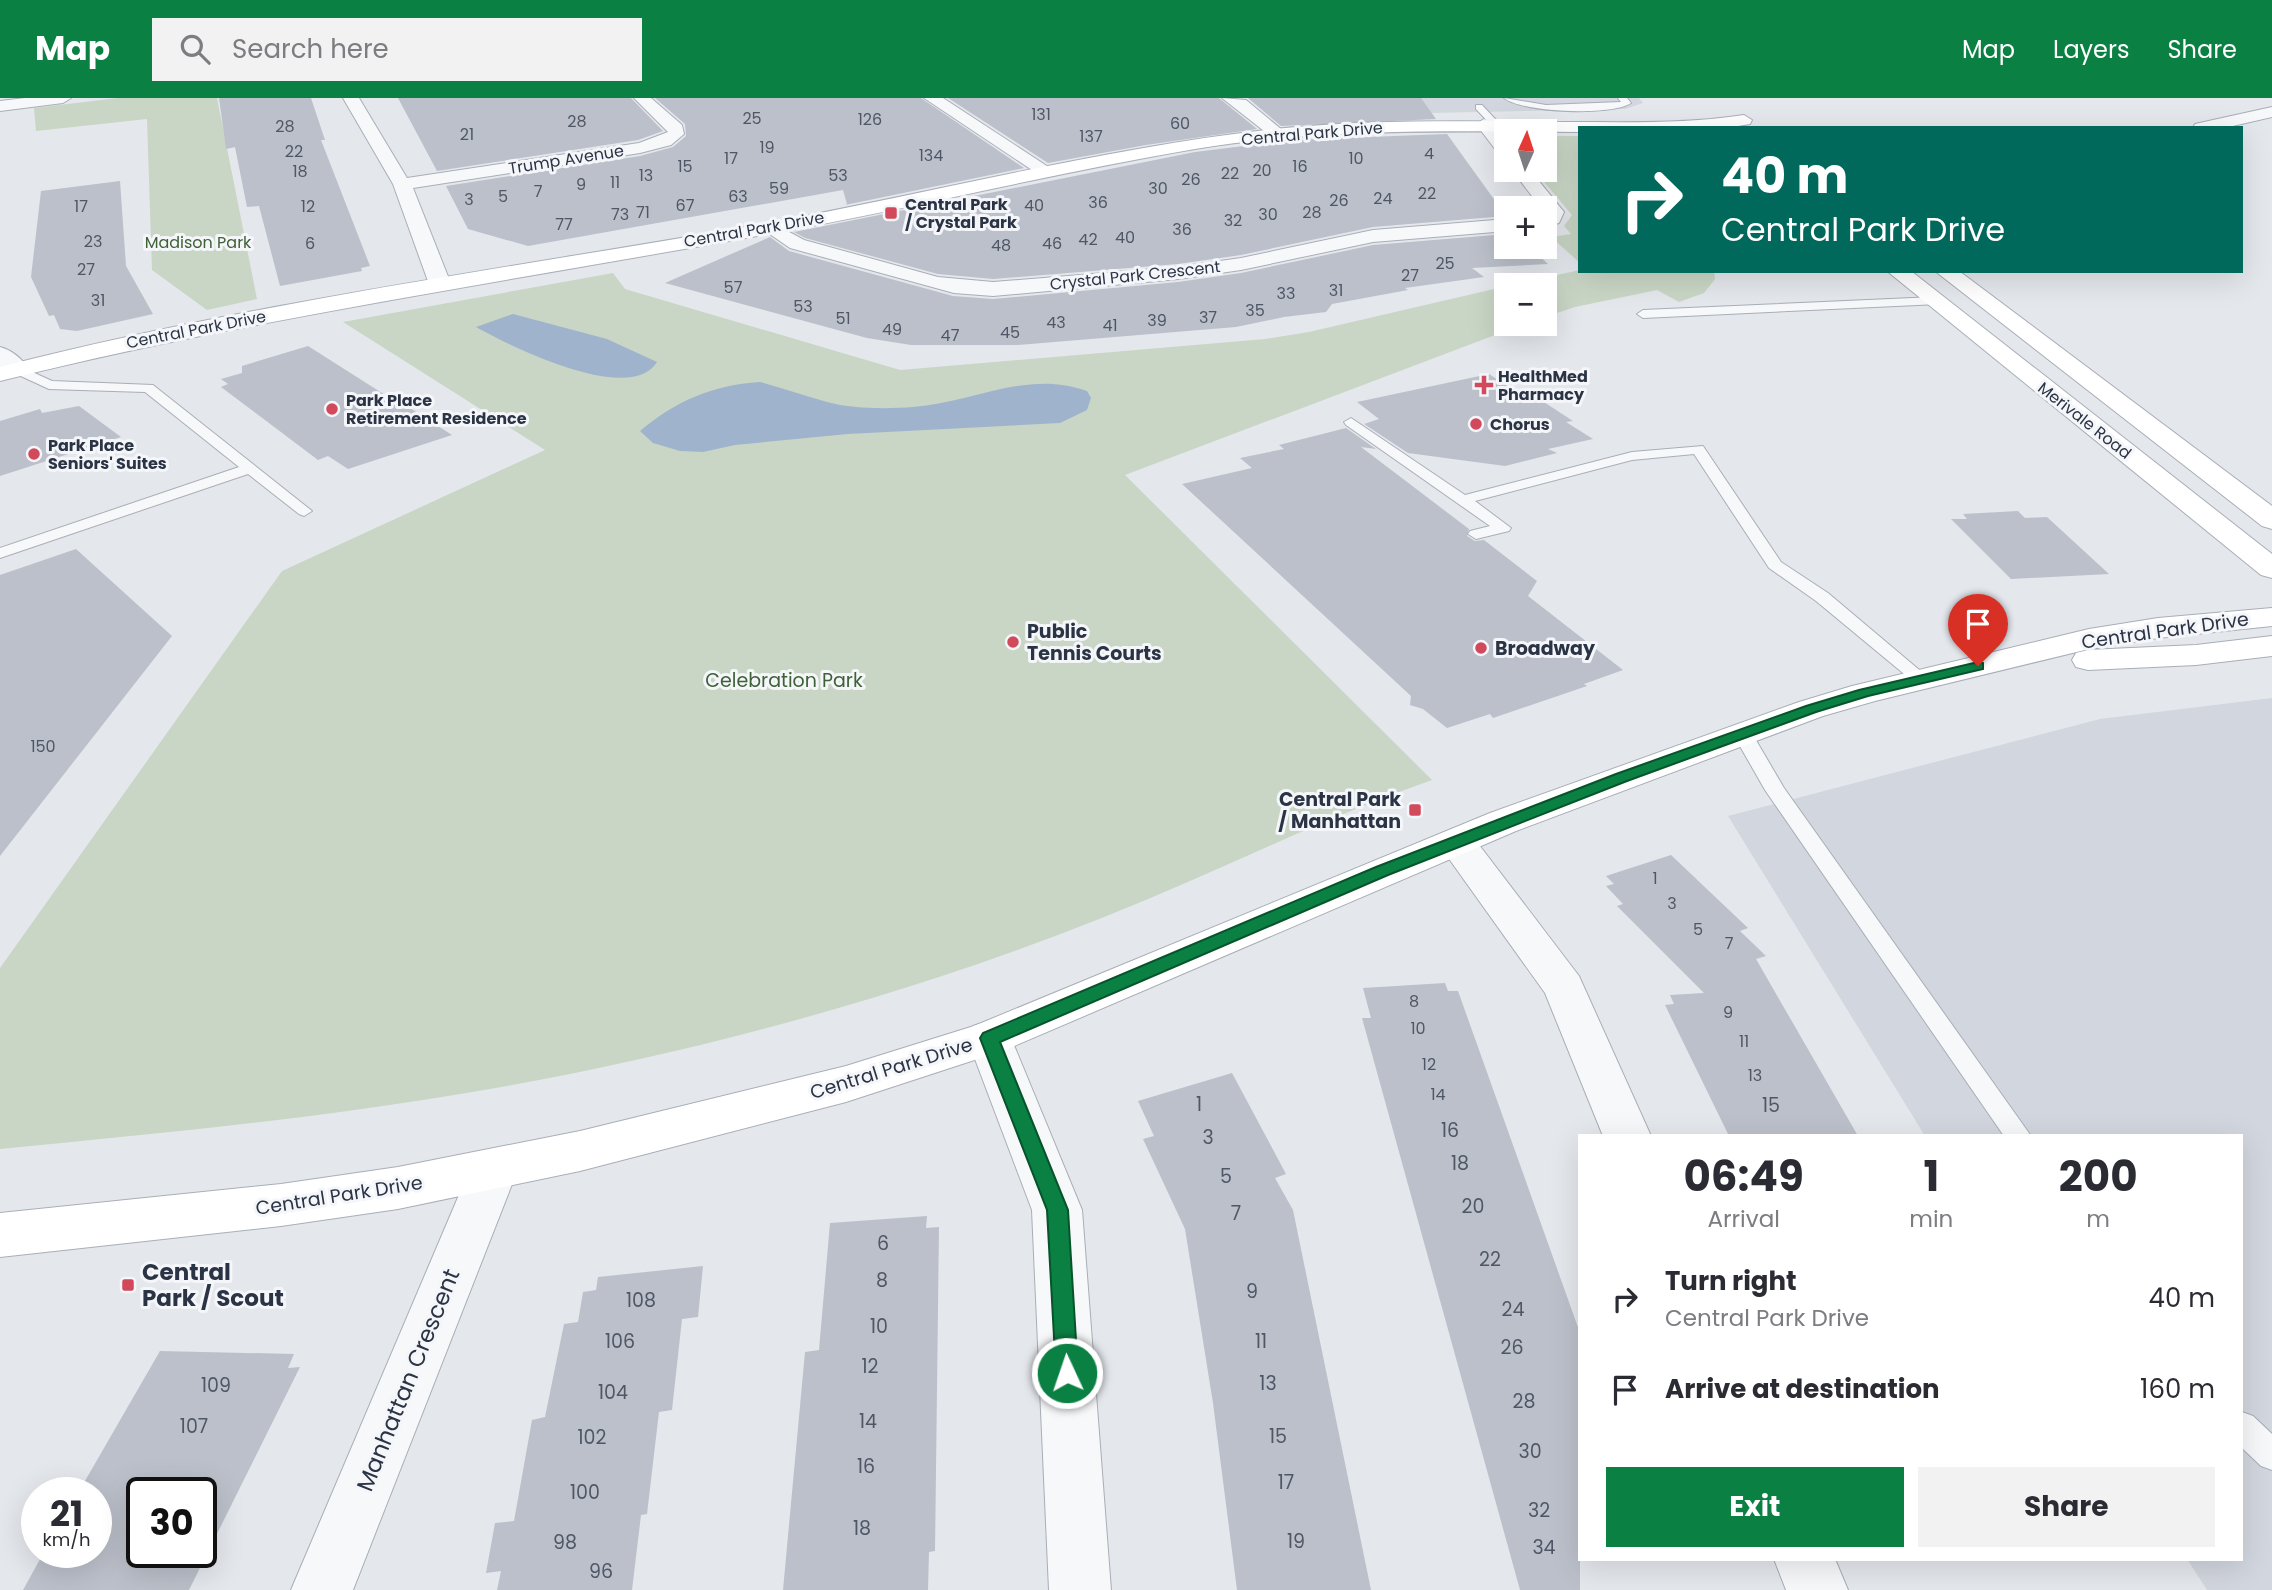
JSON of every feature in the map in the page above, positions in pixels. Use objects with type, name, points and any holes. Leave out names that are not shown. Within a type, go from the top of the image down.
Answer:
[{"type":"street","points":[[2,111],[63,98]]},
{"type":"street","points":[[351,98],[402,184],[440,284]]},
{"type":"street","name":"Trump Avenue","points":[[402,184],[640,148],[665,141],[676,134],[676,130],[642,98]]},
{"type":"street","points":[[932,98],[1047,172]]},
{"type":"street","points":[[1230,98],[1279,134]]},
{"type":"street","points":[[1722,104],[1750,124]]},
{"type":"street","points":[[2210,126],[2272,112]]},
{"type":"street","name":"Central Park Drive","points":[[6,366],[440,284],[771,228],[1169,149],[1279,134],[1493,120],[1591,126]]},
{"type":"street","name":"Central Park Drive","points":[[1621,126],[1706,120],[1750,124]]},
{"type":"street","points":[[1530,182],[1541,196]]},
{"type":"street","name":"Crystal Park Crescent","points":[[771,228],[797,244],[920,279],[954,287],[993,289],[1178,274],[1241,264],[1373,236],[1494,226]]},
{"type":"street","name":"Merivale Road","points":[[1900,273],[2272,569]]},
{"type":"street","name":"Merivale Road","points":[[1948,273],[2272,520]]},
{"type":"street","name":"Central Park Drive","points":[[0,1235],[281,1205],[398,1188],[683,1127],[846,1084],[989,1038],[1456,842],[1622,777],[1811,709],[1920,678],[2089,639],[2158,628],[2272,617]]},
{"type":"street","name":"Central Park Drive","points":[[1978,666],[2196,655],[2272,646]]},
{"type":"street","points":[[1456,842],[1564,987],[1626,1134]]},
{"type":"street","points":[[989,1038],[1057,1210],[1080,1590]]},
{"type":"street","name":"Manhattan Crescent","points":[[322,1590],[494,1169]]},
{"type":"street","points":[[1805,1561],[1817,1590]]},
{"type":"lane","points":[[1508,98],[1522,104],[1544,106],[1619,106],[1627,103],[1622,98]]},
{"type":"lane","points":[[1643,314],[1935,301]]},
{"type":"lane","points":[[6,366],[49,386],[148,388],[304,511]]},
{"type":"lane","points":[[1351,422],[1503,528],[1476,534]]},
{"type":"lane","points":[[1358,445],[1378,441]]},
{"type":"lane","points":[[1462,500],[1632,456],[1698,449],[1775,565],[1822,597],[1920,678]]},
{"type":"lane","points":[[0,553],[251,468]]},
{"type":"lane","points":[[1744,734],[1775,790],[2017,1134]]},
{"type":"lane","points":[[2243,1428],[2272,1455]]},
{"type":"shaded area","points":[[1359,98],[1639,98],[1643,103],[1625,109],[1382,114]]},
{"type":"shaded area","points":[[2272,698],[2272,1590],[2207,1590],[2188,1561],[2243,1561],[2243,1134],[1924,1134],[1728,816],[2100,719]]},
{"type":"green space","name":"Madison Park","points":[[118,98],[217,98],[257,299],[207,310],[152,270],[147,119],[36,131],[34,108]]},
{"type":"green space","points":[[1558,136],[1578,136],[1578,261],[1557,242],[1557,236],[1571,234],[1564,226],[1572,215],[1544,182],[1558,182]]},
{"type":"green space","points":[[1578,270],[1578,273],[1714,273],[1715,279],[1704,293],[1679,302],[1657,290],[1557,313],[1557,275]]},
{"type":"green space","name":"Celebration Park","points":[[613,273],[625,289],[900,370],[1265,339],[1309,332],[1494,289],[1494,335],[1125,475],[1432,780],[1340,815],[1159,894],[1034,944],[876,997],[748,1033],[619,1064],[423,1100],[265,1121],[0,1149],[0,968],[282,571],[545,450],[343,322]]},
{"type":"water","points":[[513,314],[607,339],[657,362],[643,374],[622,378],[597,375],[541,358],[476,327]]},
{"type":"water","points":[[760,382],[827,402],[870,408],[935,404],[1021,385],[1043,384],[1065,385],[1087,391],[1091,398],[1087,410],[1060,423],[848,434],[735,445],[703,452],[680,451],[653,443],[640,431],[667,411],[695,396],[726,387]]},
{"type":"building","points":[[219,98],[311,98],[325,140],[321,140],[370,266],[361,268],[362,271],[280,286],[259,206],[247,207],[235,147],[226,149]]},
{"type":"building","points":[[398,98],[631,98],[663,131],[638,140],[437,171]]},
{"type":"building","points":[[655,98],[921,98],[1024,168],[845,205],[847,204],[843,190],[528,246],[468,229],[446,186],[640,156],[673,147],[686,136],[685,124]]},
{"type":"building","points":[[948,98],[1219,98],[1257,129],[1048,163]]},
{"type":"building","points":[[1248,98],[1421,98],[1436,119],[1281,126]]},
{"type":"building","points":[[1447,134],[1494,199],[1494,217],[1373,227],[1241,255],[1178,264],[993,279],[938,274],[805,238],[794,232],[1195,152],[1291,140]]},
{"type":"building","points":[[120,181],[126,266],[153,314],[77,331],[60,329],[54,315],[49,316],[31,277],[41,191]]},
{"type":"building","points":[[1494,235],[1494,259],[1543,259],[1548,264],[1472,268],[1484,277],[1405,288],[1408,290],[1332,304],[1326,312],[1236,327],[1018,345],[911,345],[867,338],[665,283],[770,237],[789,251],[953,296],[993,299],[1178,282],[1241,273],[1373,245]]},
{"type":"building","name":"Park Place Retirement Residence","points":[[308,346],[452,435],[348,469],[328,456],[318,460],[221,387],[228,384],[221,379],[242,373],[242,366]]},
{"type":"building","name":"Chorus","points":[[1489,374],[1512,389],[1530,393],[1573,421],[1566,422],[1593,439],[1548,449],[1557,453],[1505,466],[1408,453],[1364,424],[1379,419],[1357,402]]},
{"type":"building","name":"Park Place Seniors' Suites","points":[[79,406],[121,437],[0,476],[0,421],[40,409],[42,413]]},
{"type":"building","points":[[1346,428],[1376,449],[1361,447],[1469,529],[1467,536],[1475,541],[1484,540],[1537,581],[1528,596],[1623,670],[1584,684],[1587,686],[1493,718],[1490,714],[1447,728],[1423,709],[1410,705],[1411,696],[1182,484],[1252,468],[1240,458],[1284,449],[1279,445]]},
{"type":"building","points":[[2018,511],[2025,518],[2047,517],[2109,574],[2011,579],[1951,519],[1967,519],[1963,514]]},
{"type":"building","points":[[76,549],[172,636],[0,856],[0,575]]},
{"type":"building","points":[[1671,855],[1748,928],[1740,931],[1766,956],[1756,959],[1857,1134],[1728,1134],[1665,1005],[1674,1004],[1670,995],[1704,993],[1617,906],[1623,904],[1606,886],[1614,884],[1606,876]]},
{"type":"building","points":[[1445,983],[1448,991],[1458,991],[1578,1327],[1580,1590],[1520,1590],[1362,1018],[1371,1018],[1363,988]]},
{"type":"building","points":[[1232,1073],[1286,1174],[1275,1178],[1293,1210],[1371,1590],[1237,1590],[1213,1403],[1185,1229],[1143,1139],[1154,1136],[1138,1101]]},
{"type":"building","points":[[927,1216],[926,1228],[939,1227],[935,1551],[929,1552],[928,1590],[783,1590],[805,1352],[819,1350],[830,1223]]},
{"type":"building","points":[[703,1266],[698,1317],[682,1319],[672,1410],[659,1412],[647,1514],[641,1515],[632,1590],[497,1590],[501,1571],[486,1573],[495,1523],[514,1521],[532,1420],[545,1417],[564,1324],[578,1322],[583,1292],[596,1290],[598,1277]]},
{"type":"building","points":[[160,1351],[294,1354],[288,1368],[300,1367],[217,1534],[217,1477],[126,1477],[126,1568],[200,1568],[189,1590],[23,1590],[35,1568],[112,1568],[112,1477],[87,1477]]},
{"type":"place","name":"Central Park / Crystal Park","points":[[891,213]]},
{"type":"place","name":"HealthMed Pharmacy","points":[[1484,385]]},
{"type":"place","name":"Park Place Retirement Residence","points":[[332,409]]},
{"type":"place","name":"Chorus","points":[[1476,424]]},
{"type":"place","name":"Park Place Seniors' Suites","points":[[34,454]]},
{"type":"place","name":"Public Tennis Courts","points":[[1013,642]]},
{"type":"place","name":"Broadway","points":[[1481,648]]},
{"type":"place","name":"Central Park / Manhattan","points":[[1415,810]]},
{"type":"place","name":"Central Park / Scout","points":[[128,1285]]},
{"type":"route","points":[[1067,1373],[1057,1210],[989,1038],[1064,1009],[1382,871],[1622,777],[1811,709],[1920,678],[1978,666]]}]
